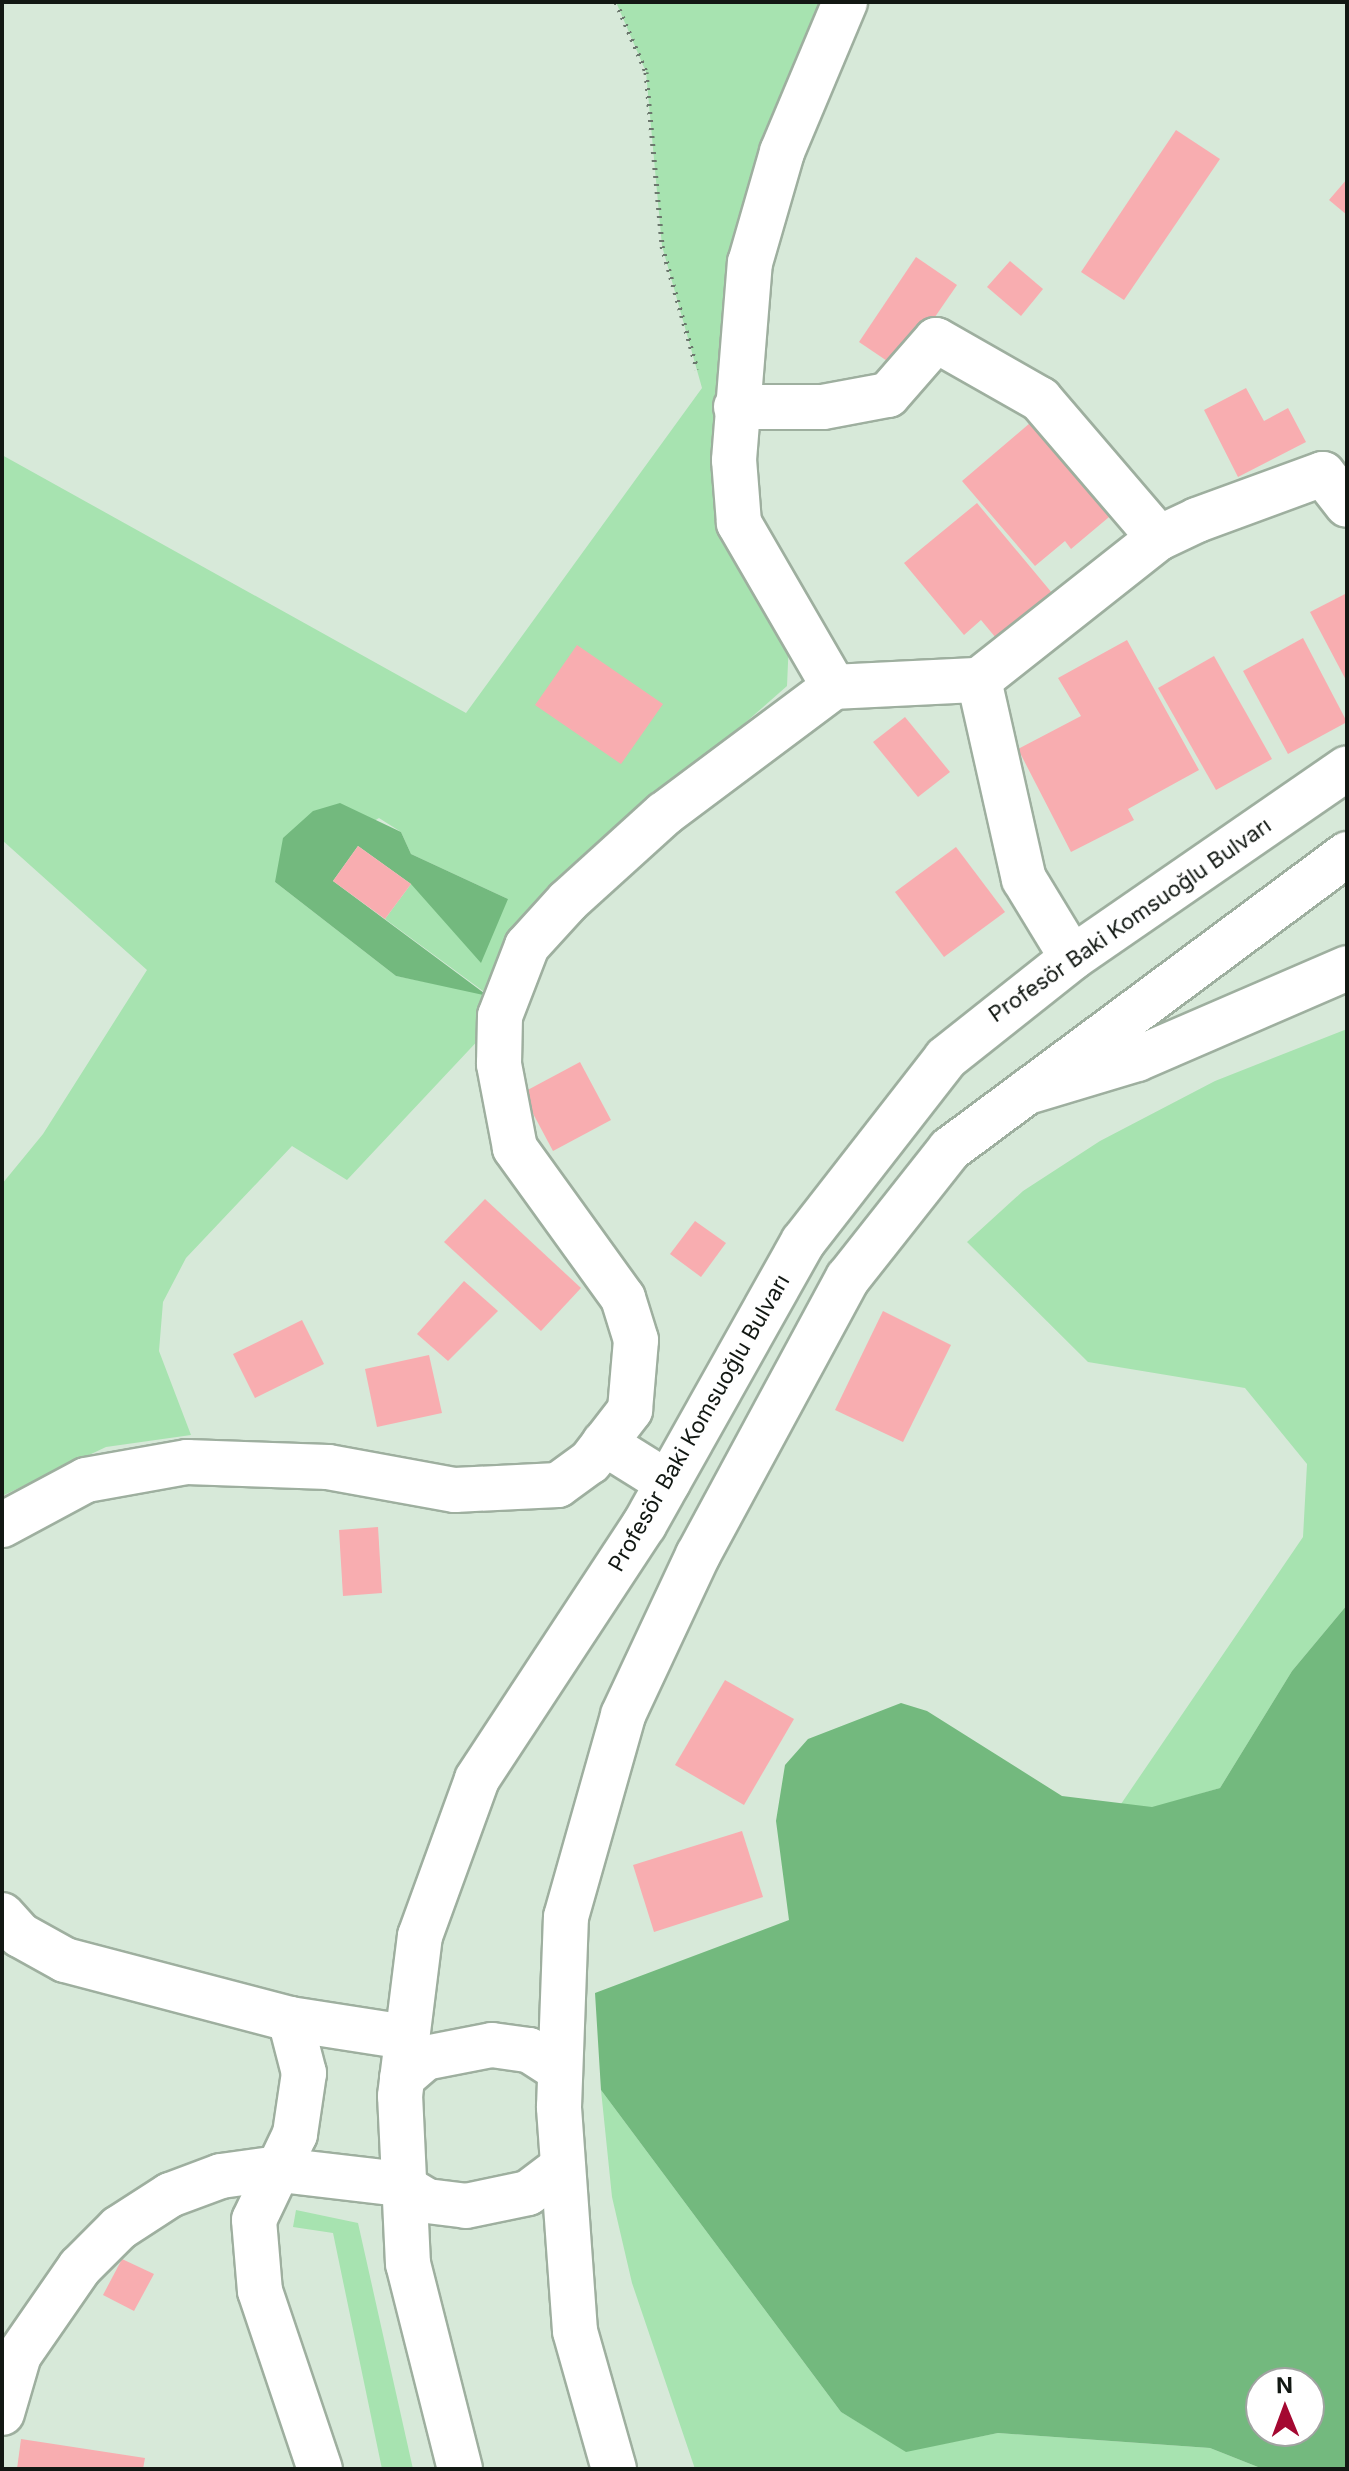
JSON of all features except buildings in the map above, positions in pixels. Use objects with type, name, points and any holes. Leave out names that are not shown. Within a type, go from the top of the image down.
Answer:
[{"type":"street","points":[[834,687],[739,523],[736,407],[750,263],[763,212],[845,2]]},
{"type":"street","points":[[736,407],[823,407],[888,395],[936,340],[1040,399],[1159,538]]},
{"type":"street","points":[[2,1525],[40,1499],[139,1465],[275,1462],[517,1492],[558,1485],[604,1443],[630,1410],[636,1340],[623,1298],[515,1148],[499,1064],[510,976],[568,901],[664,814],[834,687],[979,680],[1159,538],[1323,474],[1347,505]]},
{"type":"street","points":[[979,680],[1024,879],[1072,958]]},
{"type":"street","name":"Profesör Baki Komsuoğlu Bulvarı","points":[[460,2469],[420,2331],[399,2184],[404,2057],[420,1936],[477,1779],[668,1483],[803,1242],[885,1131],[946,1058],[1072,958],[1347,768]]},
{"type":"street","points":[[614,2469],[575,2331],[561,2168],[560,2070],[566,1917],[636,1688],[848,1278],[950,1149],[1016,1095],[1347,854]]},
{"type":"street","points":[[1016,1095],[1137,1059],[1347,968]]},
{"type":"street","points":[[604,1443],[668,1483]]},
{"type":"street","points":[[2,1915],[20,1935],[65,1960],[290,2019],[404,2057],[425,2058],[492,2045],[529,2050],[560,2070]]},
{"type":"street","points":[[290,2019],[304,2073],[295,2134],[272,2169],[254,2220],[260,2291],[320,2469]]},
{"type":"street","points":[[2,2413],[10,2351],[80,2267],[119,2228],[170,2195],[221,2176],[272,2169],[399,2184],[427,2201],[466,2206],[528,2193],[561,2168]]},
{"type":"path","points":[[616,2],[646,72],[662,246],[702,388],[736,407]]},
{"type":"green space","points":[[616,2],[830,2],[725,401],[789,640],[787,686],[638,817],[484,1034],[347,1180],[292,1146],[186,1258],[163,1302],[159,1351],[191,1435],[106,1447],[2,1496],[2,1184],[43,1134],[147,970],[2,840],[2,455],[466,713],[702,388],[662,246],[646,72]],"holes":[[[379,818],[401,832],[411,854],[508,899],[411,884],[385,919],[487,994],[396,976],[275,882]]]},
{"type":"green space","points":[[340,803],[401,832],[411,854],[508,899],[481,963],[411,884],[358,846],[333,881],[488,996],[396,976],[275,882],[283,838],[313,811]]},
{"type":"green space","points":[[1347,1029],[1347,1605],[1292,1671],[1220,1788],[1152,1808],[1121,1804],[1303,1537],[1307,1464],[1245,1388],[1088,1362],[967,1242],[1023,1191],[1100,1141],[1215,1081]]},
{"type":"green space","points":[[1347,1605],[1347,2469],[1263,2469],[1210,2448],[998,2433],[906,2452],[841,2412],[601,2090],[595,1993],[789,1920],[776,1821],[785,1765],[808,1739],[901,1703],[927,1711],[1062,1796],[1152,1807],[1220,1788],[1292,1671]]},
{"type":"green space","points":[[601,2090],[841,2412],[906,2451],[998,2433],[1210,2448],[1263,2469],[695,2469],[632,2283],[612,2197]]},
{"type":"green space","points":[[296,2210],[358,2223],[413,2469],[382,2469],[333,2233],[293,2227]]}]
